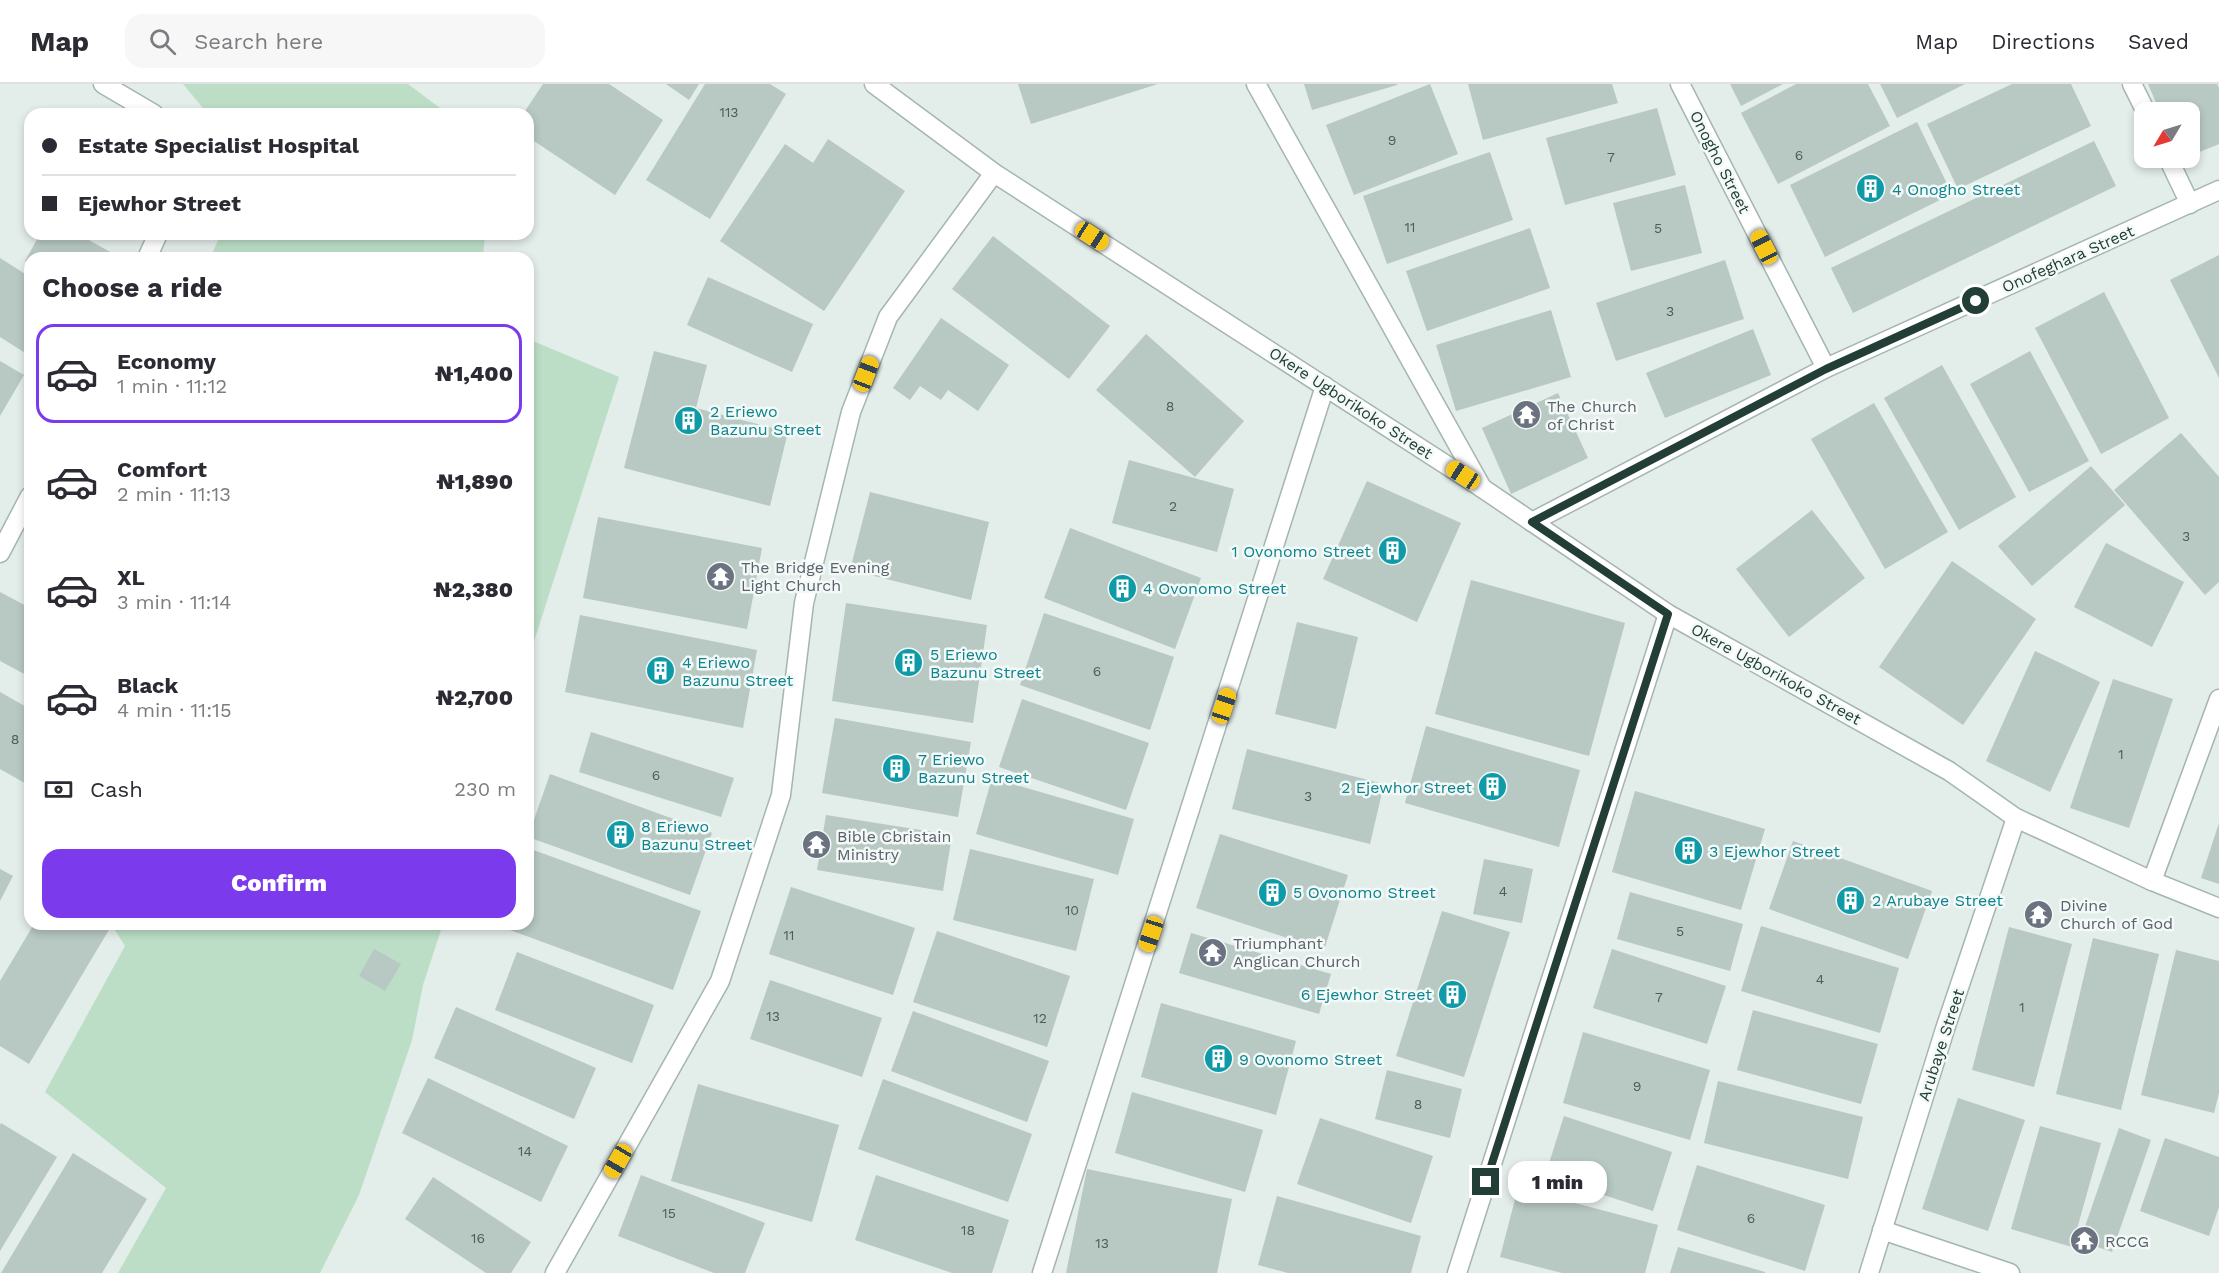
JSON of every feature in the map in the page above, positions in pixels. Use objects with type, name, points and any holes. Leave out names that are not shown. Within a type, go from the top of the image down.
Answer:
[{"type":"street","points":[[103,84],[144,108]]},
{"type":"street","name":"Okere Ugborikoko Street","points":[[874,84],[994,173],[1482,488],[1668,614],[1949,771],[2016,818],[2152,881],[2219,908]]},
{"type":"street","points":[[1256,84],[1482,488]]},
{"type":"street","name":"Onogho Street","points":[[1680,84],[1826,369]]},
{"type":"street","points":[[2132,84],[2141,102]]},
{"type":"street","points":[[2173,168],[2190,204]]},
{"type":"street","points":[[555,1273],[720,981],[781,795],[804,603],[851,412],[888,317],[994,173]]},
{"type":"street","name":"Onofeghara Street","points":[[1532,522],[1826,369],[2219,190]]},
{"type":"street","points":[[1042,1273],[1325,386]]},
{"type":"street","points":[[0,553],[24,507]]},
{"type":"street","points":[[1457,1273],[1668,614]]},
{"type":"street","points":[[2152,881],[2219,699]]},
{"type":"street","name":"Arubaye Street","points":[[1869,1273],[1945,1029],[2016,818]]},
{"type":"street","points":[[1882,1230],[2010,1273]]},
{"type":"green space","points":[[183,84],[408,84],[440,108],[203,108]]},
{"type":"green space","points":[[218,240],[484,240],[484,252],[213,252]]},
{"type":"green space","points":[[534,342],[619,377],[534,641]]},
{"type":"green space","points":[[115,930],[441,930],[423,985],[412,1040],[359,1195],[320,1273],[118,1273],[166,1188],[45,1092],[125,946]]},
{"type":"building","points":[[543,84],[609,84],[663,120],[615,195],[534,141],[534,108],[527,108]]},
{"type":"building","points":[[666,84],[699,84],[689,100]]},
{"type":"building","points":[[705,84],[770,84],[786,94],[710,219],[646,180]]},
{"type":"building","points":[[1018,84],[1158,84],[1031,124]]},
{"type":"building","points":[[1304,84],[1397,84],[1397,85],[1312,110]]},
{"type":"building","points":[[1430,84],[1458,154],[1354,195],[1326,125]]},
{"type":"building","points":[[1468,84],[1612,84],[1618,103],[1483,140]]},
{"type":"building","points":[[1730,84],[1783,84],[1741,106]]},
{"type":"building","points":[[1796,84],[1868,84],[1890,126],[1778,184],[1741,113]]},
{"type":"building","points":[[1880,84],[1965,84],[1897,118]]},
{"type":"building","points":[[2012,84],[2071,84],[2091,126],[1958,189],[1927,124]]},
{"type":"building","points":[[2148,84],[2217,84],[2219,88],[2219,144],[2200,152],[2200,102],[2156,102]]},
{"type":"building","points":[[1657,108],[1676,175],[1565,205],[1546,138]]},
{"type":"building","name":"4 Onogho Street","points":[[1917,122],[1952,194],[1825,257],[1790,185]]},
{"type":"building","points":[[828,139],[905,191],[824,311],[720,241],[785,144],[813,163]]},
{"type":"building","points":[[2094,141],[2116,186],[1853,313],[1831,268]]},
{"type":"building","points":[[1490,152],[1513,220],[1387,264],[1363,196]]},
{"type":"building","points":[[1685,185],[1702,253],[1631,271],[1613,203]]},
{"type":"building","points":[[1530,228],[1550,288],[1427,331],[1406,271]]},
{"type":"building","points":[[993,236],[1110,326],[1069,379],[952,289]]},
{"type":"building","points":[[37,240],[89,240],[110,252],[30,252]]},
{"type":"building","points":[[2219,255],[2219,378],[2170,280]]},
{"type":"building","points":[[0,258],[24,273],[24,352],[0,337]]},
{"type":"building","points":[[1725,260],[1744,319],[1616,361],[1596,303]]},
{"type":"building","points":[[708,277],[813,324],[792,372],[687,325]]},
{"type":"building","points":[[2104,292],[2169,418],[2101,454],[2035,328]]},
{"type":"building","points":[[1551,310],[1571,377],[1456,411],[1436,345]]},
{"type":"building","points":[[941,318],[1009,365],[978,411],[948,390],[941,400],[920,386],[910,400],[893,388]]},
{"type":"building","points":[[1753,329],[1771,375],[1665,418],[1646,373]]},
{"type":"building","points":[[1146,334],[1244,421],[1195,477],[1096,390]]},
{"type":"building","name":"2 Eriewo Bazunu Street","points":[[654,351],[707,365],[696,408],[788,432],[770,506],[624,468]]},
{"type":"building","points":[[2030,351],[2089,461],[2029,492],[1970,384]]},
{"type":"building","points":[[0,361],[24,375],[0,416]]},
{"type":"building","points":[[1942,365],[2016,497],[1959,530],[1884,398]]},
{"type":"building","points":[[1558,393],[1588,458],[1511,494],[1482,428]]},
{"type":"building","points":[[1874,403],[1948,532],[1885,569],[1811,439]]},
{"type":"building","points":[[2181,433],[2219,477],[2219,582],[2205,595],[2114,490]]},
{"type":"building","points":[[1129,460],[1234,489],[1217,552],[1112,523]]},
{"type":"building","points":[[2091,466],[2125,505],[2032,586],[1998,546]]},
{"type":"building","name":"1 Ovonomo Street","points":[[1367,481],[1461,523],[1417,622],[1323,579]]},
{"type":"building","points":[[870,492],[989,522],[971,600],[850,570]]},
{"type":"building","points":[[1812,510],[1865,578],[1789,637],[1736,569]]},
{"type":"building","points":[[598,517],[762,548],[747,629],[583,598]]},
{"type":"building","name":"4 Ovonomo Street","points":[[1070,528],[1201,578],[1175,649],[1044,598]]},
{"type":"building","points":[[2106,543],[2184,582],[2152,647],[2074,607]]},
{"type":"building","points":[[1952,561],[2036,619],[1963,725],[1879,667]]},
{"type":"building","points":[[1471,580],[1625,623],[1589,756],[1435,714]]},
{"type":"building","points":[[0,592],[24,605],[24,674],[0,661]]},
{"type":"building","name":"5 Eriewo Bazunu Street","points":[[846,603],[987,625],[973,723],[832,701]]},
{"type":"building","points":[[1044,613],[1174,657],[1150,730],[1020,685]]},
{"type":"building","name":"4 Eriewo Bazunu Street","points":[[580,615],[757,650],[743,728],[565,692]]},
{"type":"building","points":[[1297,622],[1358,637],[1336,729],[1275,714]]},
{"type":"building","points":[[2035,651],[2100,682],[2050,792],[1986,761]]},
{"type":"building","points":[[2113,679],[2173,699],[2129,828],[2070,808]]},
{"type":"building","points":[[0,692],[24,706],[24,783],[0,769]]},
{"type":"building","points":[[1022,699],[1149,743],[1126,810],[999,767]]},
{"type":"building","name":"7 Eriewo Bazunu Street","points":[[835,718],[971,742],[958,817],[822,793]]},
{"type":"building","name":"2 Ejewhor Street","points":[[1426,726],[1580,770],[1559,847],[1405,803]]},
{"type":"building","points":[[591,732],[734,778],[721,817],[579,772]]},
{"type":"building","points":[[1247,749],[1384,784],[1370,844],[1232,809]]},
{"type":"building","name":"8 Eriewo Bazunu Street","points":[[550,774],[712,833],[690,895],[534,839],[534,820]]},
{"type":"building","points":[[992,778],[1134,819],[1118,875],[976,834]]},
{"type":"building","name":"3 Ejewhor Street","points":[[1635,791],[1765,829],[1741,910],[1612,872]]},
{"type":"building","points":[[826,815],[952,835],[943,891],[817,870]]},
{"type":"building","points":[[2219,823],[2219,884],[2201,878]]},
{"type":"building","name":"5 Ovonomo Street","points":[[1220,834],[1348,875],[1324,950],[1196,908]]},
{"type":"building","name":"2 Arubaye Street","points":[[1793,841],[1932,891],[1908,959],[1769,909]]},
{"type":"building","points":[[970,849],[1094,879],[1076,951],[953,920]]},
{"type":"building","points":[[534,850],[701,911],[673,990],[510,930],[534,930]]},
{"type":"building","points":[[1484,859],[1533,869],[1522,923],[1473,914]]},
{"type":"building","points":[[0,869],[13,876],[0,901]]},
{"type":"building","points":[[791,887],[915,928],[893,995],[769,954]]},
{"type":"building","points":[[1630,892],[1743,924],[1730,971],[1617,939]]},
{"type":"building","name":"6 Ejewhor Street","points":[[1442,911],[1510,932],[1464,1077],[1396,1056]]},
{"type":"building","points":[[1761,926],[1899,968],[1880,1033],[1741,991]]},
{"type":"building","points":[[2009,927],[2072,944],[2034,1087],[1972,1070]]},
{"type":"building","points":[[30,930],[109,930],[29,1064],[0,1046],[0,981]]},
{"type":"building","points":[[937,931],[1070,976],[1047,1047],[913,1002]]},
{"type":"building","points":[[1191,933],[1331,974],[1319,1014],[1179,973]]},
{"type":"building","points":[[2093,938],[2159,954],[2121,1110],[2056,1094]]},
{"type":"building","points":[[374,949],[401,964],[385,991],[359,976]]},
{"type":"building","points":[[1612,949],[1726,986],[1707,1044],[1593,1008]]},
{"type":"building","points":[[2176,950],[2219,961],[2219,1093],[2214,1113],[2141,1095]]},
{"type":"building","points":[[517,952],[654,1005],[632,1063],[495,1010]]},
{"type":"building","points":[[770,980],[882,1018],[862,1077],[750,1039]]},
{"type":"building","name":"9 Ovonomo Street","points":[[1161,1003],[1296,1041],[1276,1115],[1141,1077]]},
{"type":"building","points":[[456,1007],[596,1068],[574,1119],[434,1058]]},
{"type":"building","points":[[1753,1010],[1878,1044],[1861,1104],[1737,1070]]},
{"type":"building","points":[[913,1011],[1049,1061],[1027,1122],[891,1071]]},
{"type":"building","points":[[1583,1032],[1710,1070],[1690,1140],[1563,1103]]},
{"type":"building","points":[[1387,1070],[1462,1089],[1450,1138],[1375,1119]]},
{"type":"building","points":[[428,1078],[568,1146],[541,1202],[402,1133]]},
{"type":"building","points":[[883,1079],[1032,1134],[1008,1202],[858,1149]]},
{"type":"building","points":[[1718,1081],[1863,1117],[1848,1179],[1704,1143]]},
{"type":"building","points":[[698,1084],[839,1125],[812,1222],[671,1181]]},
{"type":"building","points":[[1132,1092],[1263,1130],[1245,1192],[1115,1153]]},
{"type":"building","points":[[1958,1098],[2025,1120],[1988,1231],[1922,1209]]},
{"type":"building","points":[[1564,1116],[1672,1152],[1653,1211],[1545,1176]]},
{"type":"building","points":[[1320,1118],[1433,1156],[1411,1223],[1297,1184]]},
{"type":"building","points":[[1,1123],[57,1157],[0,1251],[0,1125]]},
{"type":"building","points":[[2040,1126],[2101,1143],[2072,1247],[2011,1229]]},
{"type":"building","points":[[2119,1128],[2151,1140],[2112,1252],[2080,1241]]},
{"type":"building","points":[[2165,1138],[2219,1157],[2219,1207],[2209,1236],[2140,1211]]},
{"type":"building","points":[[73,1153],[147,1199],[102,1273],[1,1273]]},
{"type":"building","points":[[1697,1165],[1825,1205],[1805,1271],[1677,1230]]},
{"type":"building","points":[[1087,1169],[1232,1199],[1217,1273],[1066,1273]]},
{"type":"building","points":[[641,1175],[765,1223],[745,1273],[714,1273],[618,1236]]},
{"type":"building","points":[[876,1175],[1009,1220],[992,1273],[952,1273],[855,1240]]},
{"type":"building","points":[[433,1177],[531,1242],[511,1273],[486,1273],[405,1219]]},
{"type":"building","points":[[1518,1188],[1658,1225],[1645,1273],[1562,1273],[1500,1257]]},
{"type":"building","points":[[1277,1196],[1421,1236],[1411,1273],[1288,1273],[1258,1265]]},
{"type":"building","points":[[1678,1247],[1765,1272],[1765,1273],[1670,1273]]},
{"type":"place","name":"4 Onogho Street","points":[[1871,189]]},
{"type":"place","name":"The Church of Christ","points":[[1526,415]]},
{"type":"place","name":"2 Eriewo Bazunu Street","points":[[689,420]]},
{"type":"place","name":"1 Ovonomo Street","points":[[1392,551]]},
{"type":"place","name":"The Bridge Evening Light Church","points":[[720,576]]},
{"type":"place","name":"4 Ovonomo Street","points":[[1122,588]]},
{"type":"place","name":"5 Eriewo Bazunu Street","points":[[909,663]]},
{"type":"place","name":"4 Eriewo Bazunu Street","points":[[661,671]]},
{"type":"place","name":"7 Eriewo Bazunu Street","points":[[897,768]]},
{"type":"place","name":"2 Ejewhor Street","points":[[1493,787]]},
{"type":"place","name":"8 Eriewo Bazunu Street","points":[[620,835]]},
{"type":"place","name":"Bible Cbristain Ministry","points":[[816,845]]},
{"type":"place","name":"3 Ejewhor Street","points":[[1688,851]]},
{"type":"place","name":"5 Ovonomo Street","points":[[1272,892]]},
{"type":"place","name":"2 Arubaye Street","points":[[1851,900]]},
{"type":"place","name":"Divine Church of God","points":[[2039,914]]},
{"type":"place","name":"Triumphant Anglican Church","points":[[1212,952]]},
{"type":"place","name":"6 Ejewhor Street","points":[[1453,994]]},
{"type":"place","name":"9 Ovonomo Street","points":[[1218,1059]]},
{"type":"place","name":"RCCG","points":[[2084,1241]]},
{"type":"route","points":[[1486,1182],[1668,614],[1532,522],[1826,369],[1976,301]]}]
